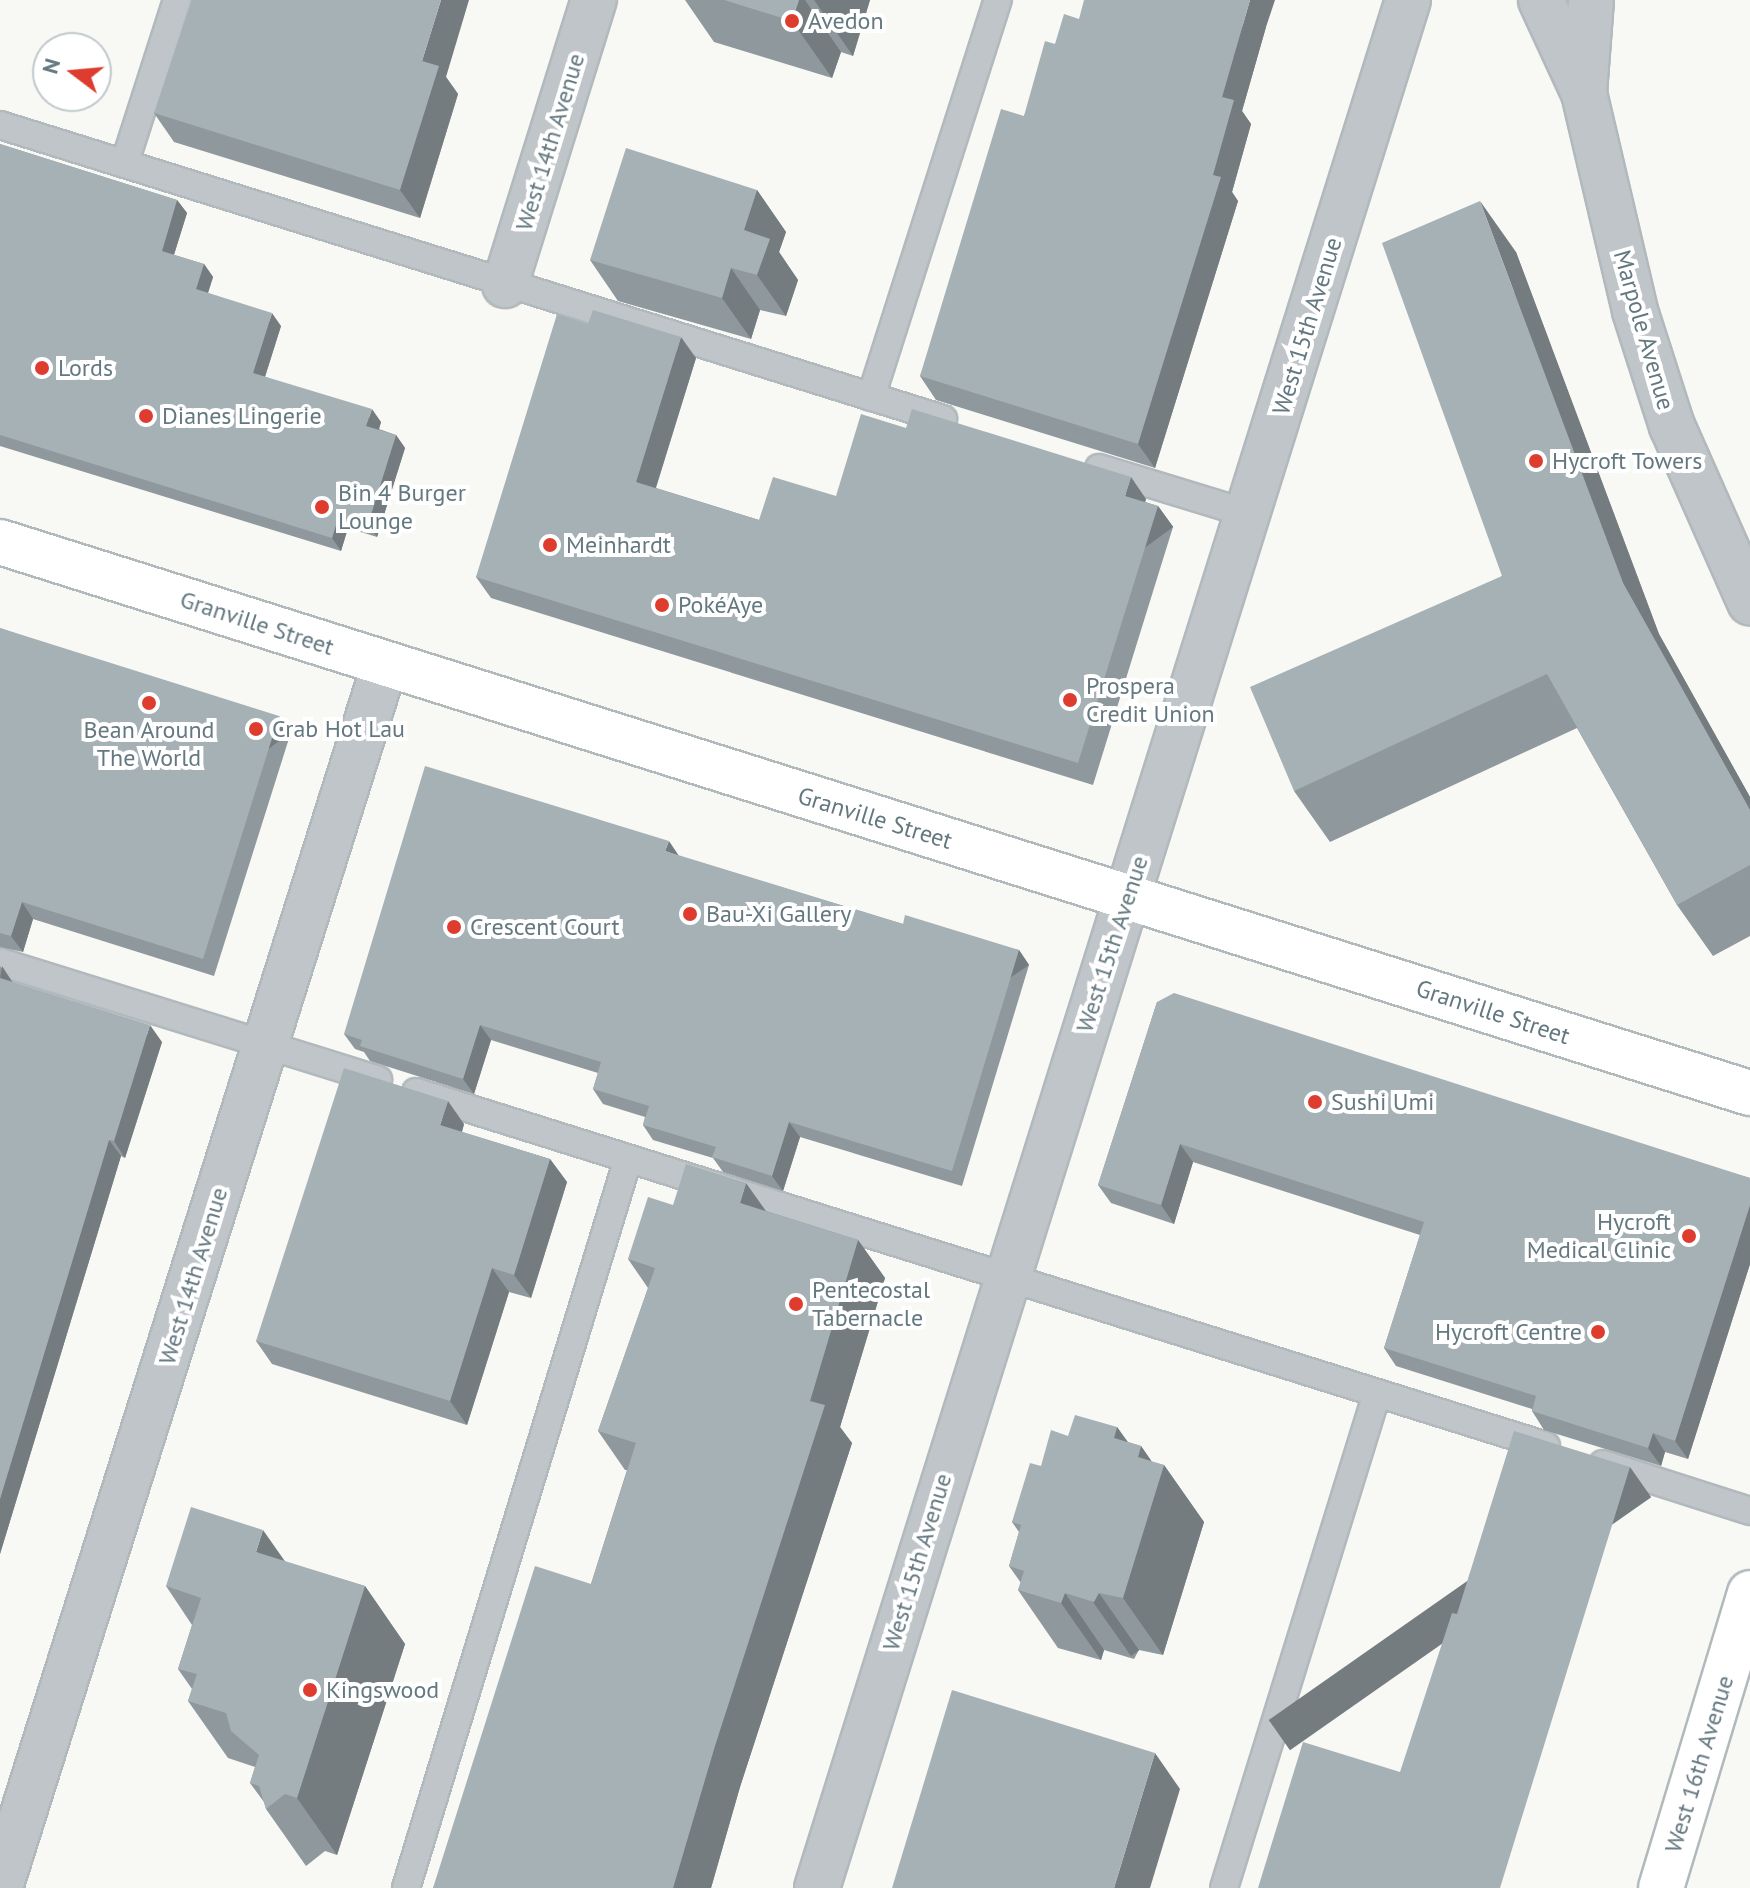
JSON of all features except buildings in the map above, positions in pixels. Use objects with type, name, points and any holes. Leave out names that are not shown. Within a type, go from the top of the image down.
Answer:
[{"type":"main road","name":"Granville Street","points":[[0,542],[1750,1093]]},
{"type":"main road","name":"West 16th Avenue","points":[[1661,1888],[1750,1593]]},
{"type":"street","name":"West 14th Avenue","points":[[505,285],[594,0]]},
{"type":"street","name":"West 15th Avenue","points":[[817,1888],[1004,1277],[1249,514],[1408,0]]},
{"type":"street","name":"Marpole Avenue","points":[[1541,0],[1584,93],[1639,325],[1672,426],[1750,602]]},
{"type":"street","name":"Marpole Avenue","points":[[1584,93],[1591,0]]},
{"type":"street","name":"West 14th Avenue","points":[[0,1887],[385,664]]},
{"type":"lane","points":[[125,162],[177,0]]},
{"type":"lane","points":[[871,397],[998,0]]},
{"type":"lane","points":[[0,125],[125,162],[505,285],[976,429]]},
{"type":"lane","points":[[1080,462],[1249,514]]},
{"type":"lane","points":[[0,962],[1750,1511]]},
{"type":"lane","points":[[406,1888],[628,1159]]},
{"type":"lane","points":[[1224,1888],[1377,1393]]},
{"type":"place","name":"Avedon","points":[[792,21]]},
{"type":"place","name":"Lords","points":[[42,368]]},
{"type":"place","name":"Dianes Lingerie","points":[[146,416]]},
{"type":"place","name":"Hycroft Towers","points":[[1536,461]]},
{"type":"place","name":"Bin 4 Burger Lounge","points":[[322,507]]},
{"type":"place","name":"Meinhardt","points":[[550,545]]},
{"type":"place","name":"PokéAye","points":[[662,605]]},
{"type":"place","name":"Prospera Credit Union","points":[[1070,700]]},
{"type":"place","name":"Bean Around The World","points":[[149,703]]},
{"type":"place","name":"Crab Hot Lau","points":[[256,729]]},
{"type":"place","name":"Bau-Xi Gallery","points":[[690,914]]},
{"type":"place","name":"Crescent Court","points":[[454,927]]},
{"type":"place","name":"Sushi Umi","points":[[1315,1102]]},
{"type":"place","name":"Hycroft Medical Clinic","points":[[1689,1236]]},
{"type":"place","name":"Pentecostal Tabernacle","points":[[796,1304]]},
{"type":"place","name":"Hycroft Centre","points":[[1598,1332]]},
{"type":"place","name":"Kingswood","points":[[310,1690]]}]
